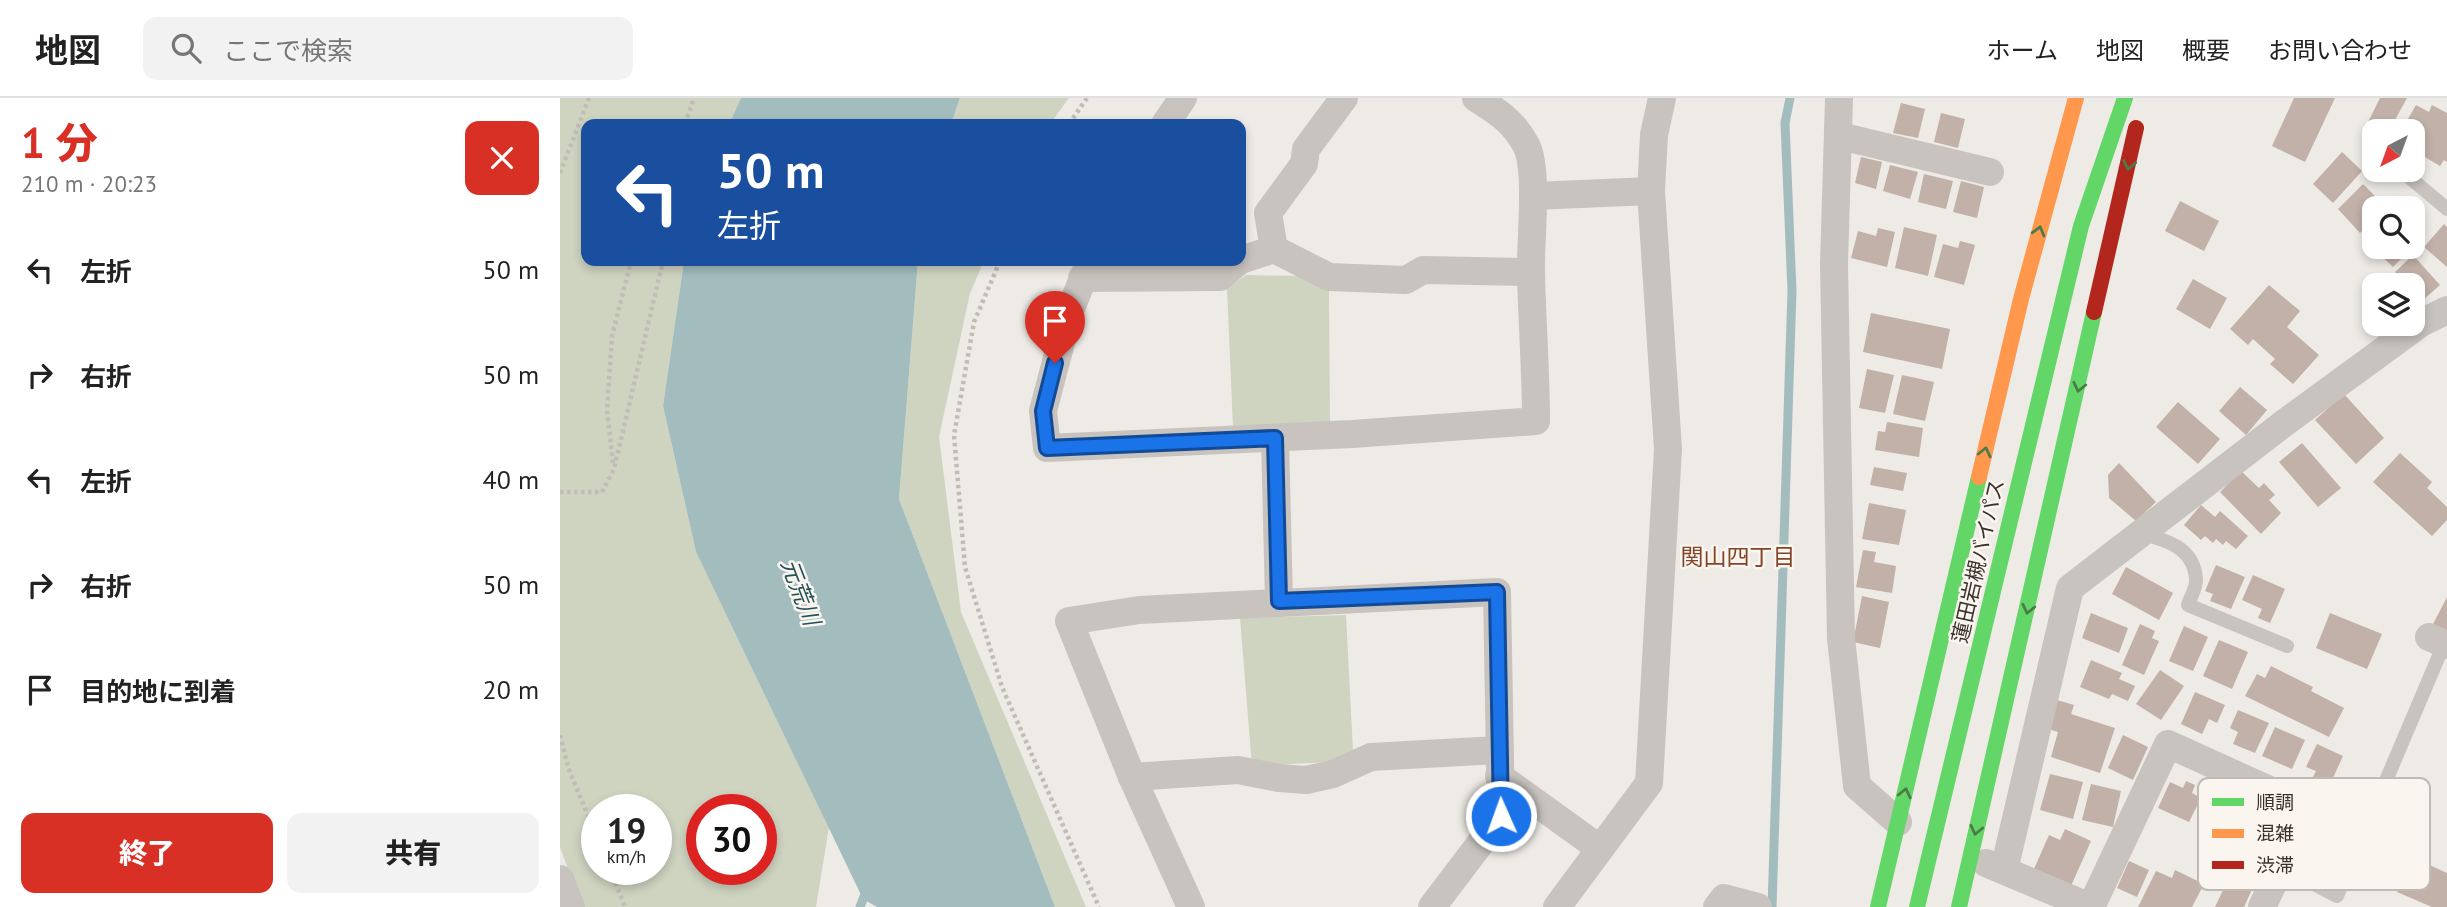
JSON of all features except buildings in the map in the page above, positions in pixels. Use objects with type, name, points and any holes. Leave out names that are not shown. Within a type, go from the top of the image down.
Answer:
[{"type":"highway","points":[[1878,907],[2021,299],[2076,98]]},
{"type":"highway","name":"蓮田岩槻バイパス","points":[[1917,907],[2081,226],[2125,98]]},
{"type":"highway","points":[[1959,907],[2119,212],[2142,98]]},
{"type":"highway","name":"蓮田岩槻バイパス","points":[[2081,226],[2090,149]]},
{"type":"street","points":[[1168,119],[1183,98]]},
{"type":"street","points":[[1274,249],[1268,213],[1304,164],[1306,149],[1344,98]]},
{"type":"street","points":[[1233,266],[1220,277],[1086,270],[1068,316],[1043,411],[1047,448],[1275,438],[1536,421],[1536,338],[1531,272],[1533,196],[1527,147],[1506,116],[1476,98]]},
{"type":"street","points":[[1556,907],[1649,783],[1668,449],[1651,191],[1654,135],[1662,98]]},
{"type":"street","points":[[1839,98],[1835,264],[1841,638],[1857,786],[1898,822]]},
{"type":"street","points":[[1840,136],[1990,172]]},
{"type":"street","points":[[1533,196],[1651,191]]},
{"type":"street","points":[[1246,258],[1274,249],[1329,277],[1406,280],[1423,270],[1531,272]]},
{"type":"street","points":[[2004,870],[2070,588],[2305,408],[2421,323],[2447,310]]},
{"type":"street","points":[[1275,438],[1279,601]]},
{"type":"street","points":[[1191,907],[1132,777],[1069,621],[1139,610],[1497,592],[1501,816],[1432,907]]},
{"type":"street","points":[[1970,856],[2090,907],[2168,744],[2243,778]]},
{"type":"street","points":[[1132,777],[1238,770],[1279,778],[1306,779],[1333,774],[1370,757],[1498,763],[1599,848]]},
{"type":"street","points":[[560,879],[572,907]]},
{"type":"street","points":[[2262,907],[2270,890]]},
{"type":"street","points":[[1717,907],[1724,898],[1758,907]]},
{"type":"lane","points":[[2415,182],[2447,209]]},
{"type":"lane","points":[[2142,534],[2165,539],[2186,551],[2197,580],[2188,605],[2287,646]]},
{"type":"lane","points":[[2385,778],[2440,642]]},
{"type":"lane","points":[[2325,890],[2337,896],[2339,890]]},
{"type":"path","points":[[560,173],[589,98]]},
{"type":"path","points":[[687,119],[694,98]]},
{"type":"path","points":[[1072,119],[1087,98]]},
{"type":"path","points":[[614,469],[607,410],[612,336],[630,266]]},
{"type":"path","points":[[560,492],[603,492],[614,469],[662,266]]},
{"type":"path","points":[[998,266],[974,322],[954,435],[965,567],[1002,687],[1099,907]]},
{"type":"path","points":[[560,735],[568,767],[581,799]]},
{"type":"path","points":[[616,885],[625,907]]},
{"type":"green space","points":[[560,98],[741,98],[731,119],[581,119],[581,266],[683,266],[663,406],[696,552],[829,827],[816,907],[582,907],[560,847]]},
{"type":"green space","points":[[960,98],[1069,98],[1054,119],[953,119]]},
{"type":"green space","points":[[918,266],[982,266],[970,293],[939,437],[961,612],[1086,907],[1055,907],[899,499]]},
{"type":"green space","points":[[1246,275],[1305,276],[1329,290],[1330,423],[1233,428],[1227,288]]},
{"type":"green space","points":[[1346,615],[1353,751],[1332,762],[1252,766],[1240,618]]},
{"type":"water","points":[[741,98],[960,98],[953,119],[731,119]]},
{"type":"water","name":"元荒川","points":[[683,266],[918,266],[899,499],[1055,907],[877,907],[863,899],[696,552],[663,406]]},
{"type":"waterway","points":[[1772,907],[1792,291],[1785,123],[1790,98]]},
{"type":"waterway","points":[[860,907],[867,889]]},
{"type":"traffic: fast","points":[[1917,907],[2081,226],[2125,98]]},
{"type":"traffic: fast","points":[[1959,907],[2094,312]]},
{"type":"traffic: fast","points":[[1878,907],[1979,477]]},
{"type":"traffic: slow","points":[[1979,477],[2021,299],[2076,98]]},
{"type":"traffic: jam","points":[[2094,312],[2136,128]]},
{"type":"district","name":"関山四丁目","points":[[1738,556]]},
{"type":"route","points":[[1055,363],[1043,411],[1047,448],[1275,438],[1279,601],[1497,592],[1501,816]]}]
